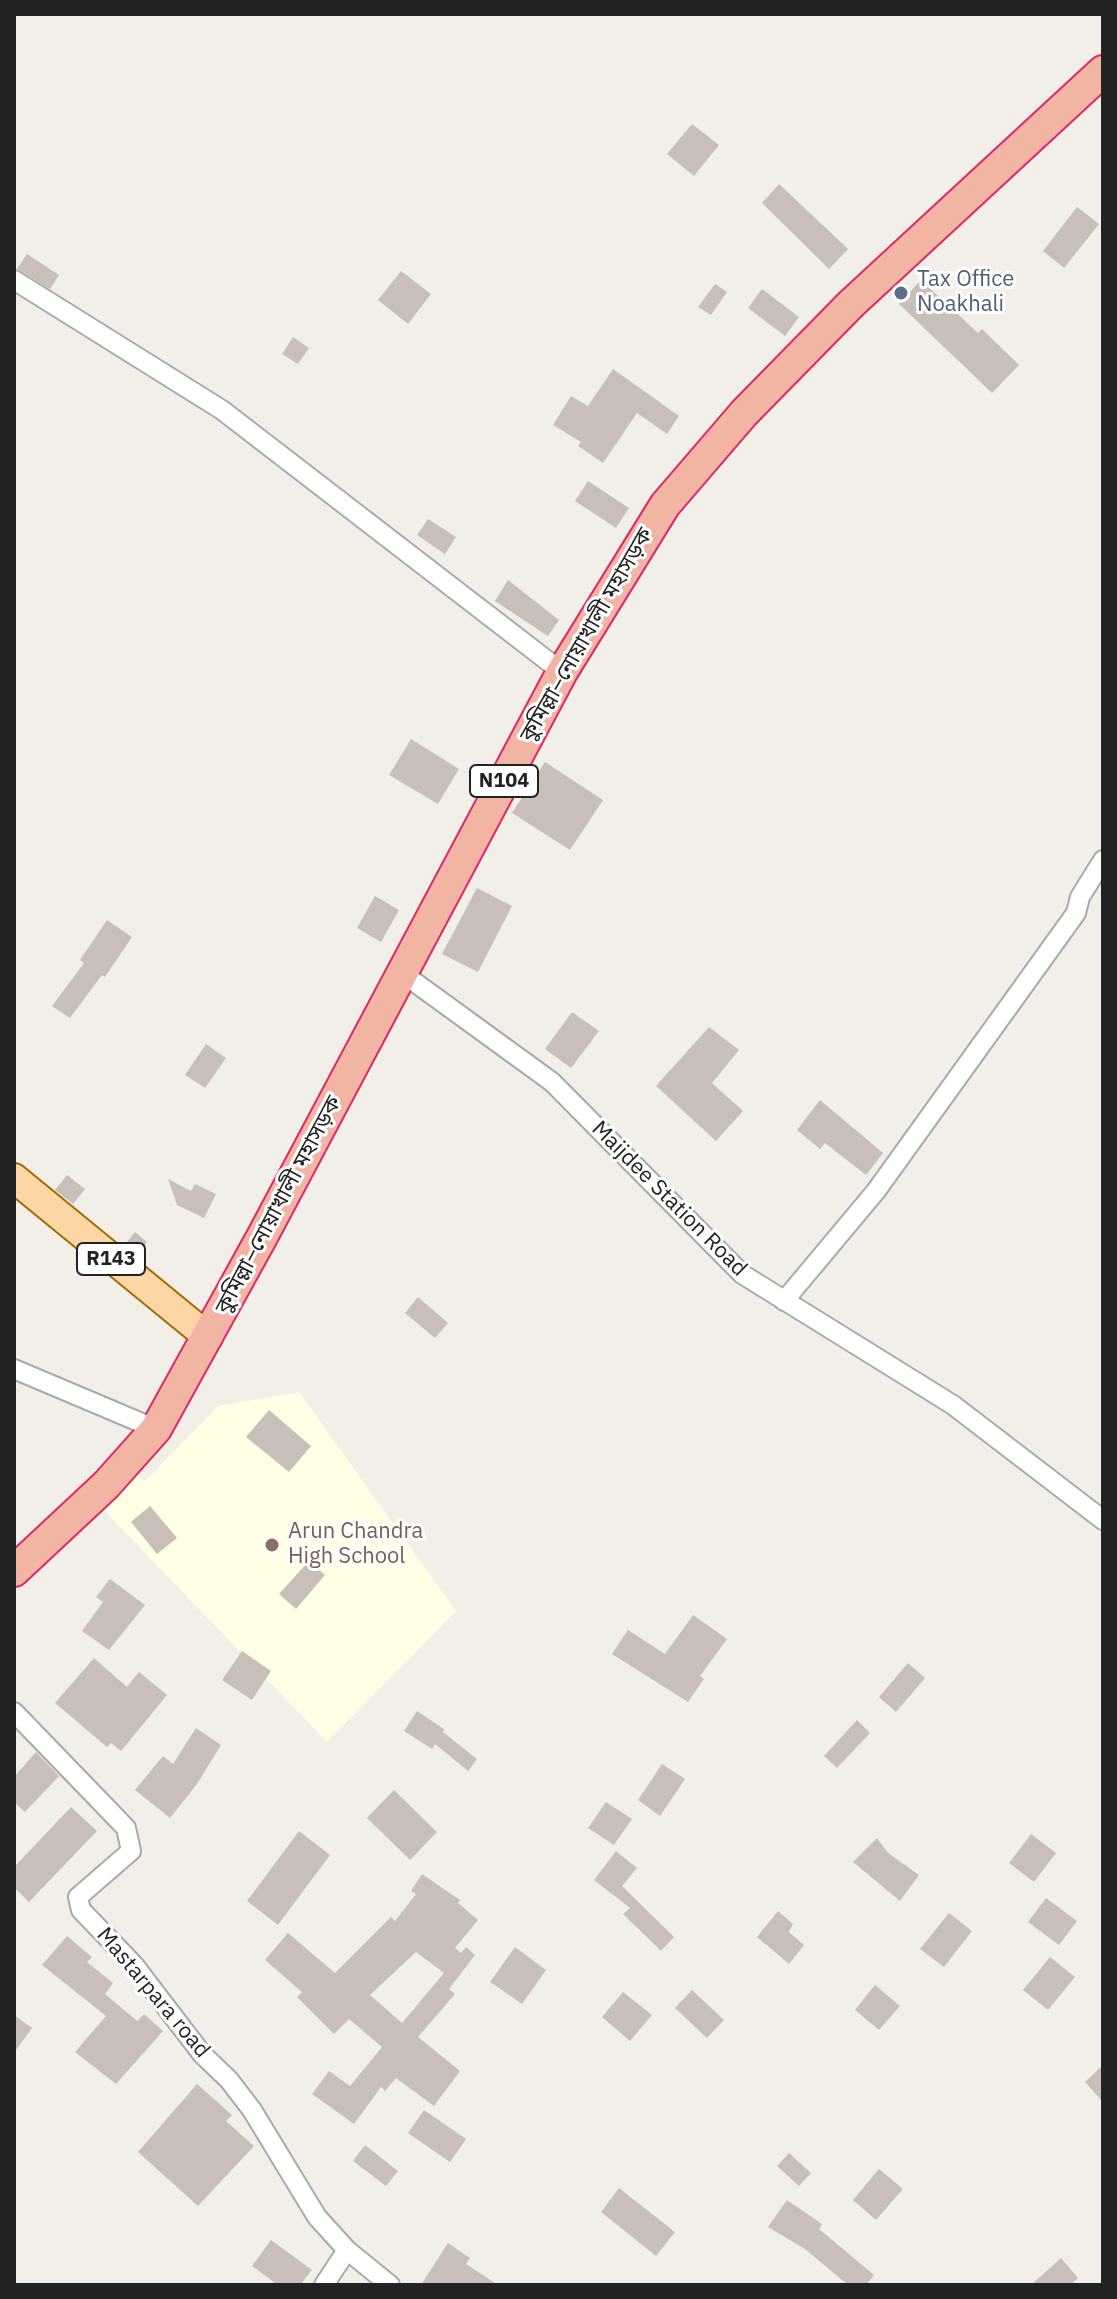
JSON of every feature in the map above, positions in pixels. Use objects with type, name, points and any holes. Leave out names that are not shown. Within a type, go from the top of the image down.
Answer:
[{"type":"highway","name":"কুমিল্লা–নোয়াখালী মহাসড়ক","points":[[14,1571],[106,1485],[156,1429],[562,672],[665,505],[718,441],[851,304],[1103,71]]},
{"type":"main road","name":"R143","points":[[14,1178],[208,1337]]},
{"type":"street","points":[[14,280],[222,410],[562,672]]},
{"type":"street","points":[[784,1301],[885,1179],[1076,913],[1080,897],[1103,860]]},
{"type":"street","name":"Maijdee Station Road","points":[[402,973],[552,1082],[742,1274],[953,1405],[1103,1520]]},
{"type":"street","points":[[14,1369],[156,1429]]},
{"type":"street","name":"Mastarpara road","points":[[14,1712],[126,1828],[131,1839],[131,1851],[78,1897],[77,1904],[134,1965],[202,2054],[229,2080],[279,2151],[317,2217],[347,2250],[390,2285]]},
{"type":"street","points":[[324,2285],[347,2250]]},
{"type":"shaded area","name":"Arun Chandra High School","points":[[299,1392],[456,1611],[327,1742],[96,1502],[128,1466],[145,1481],[218,1406]]},
{"type":"building","points":[[692,124],[719,145],[694,176],[667,154]]},
{"type":"building","points":[[779,184],[848,249],[829,269],[762,203]]},
{"type":"building","points":[[1077,207],[1099,224],[1064,268],[1043,251]]},
{"type":"building","points":[[27,254],[59,275],[50,289],[17,269]]},
{"type":"building","points":[[401,271],[431,294],[408,324],[378,300]]},
{"type":"building","points":[[921,280],[978,333],[982,329],[1019,365],[992,393],[899,304]]},
{"type":"building","points":[[715,284],[727,292],[711,315],[698,307]]},
{"type":"building","points":[[762,289],[799,317],[785,336],[748,308]]},
{"type":"building","points":[[293,337],[309,348],[298,364],[282,354]]},
{"type":"building","points":[[613,369],[679,416],[667,434],[637,413],[603,463],[578,446],[581,442],[553,425],[571,396],[588,406]]},
{"type":"building","points":[[588,481],[629,508],[616,528],[575,501]]},
{"type":"building","points":[[428,519],[456,537],[445,554],[417,535]]},
{"type":"building","points":[[508,580],[559,620],[548,636],[495,601]]},
{"type":"building","points":[[411,739],[459,769],[438,804],[389,775]]},
{"type":"building","points":[[545,762],[603,800],[570,850],[512,813]]},
{"type":"building","points":[[477,888],[512,906],[478,972],[442,954]]},
{"type":"building","points":[[375,896],[399,910],[381,942],[357,928]]},
{"type":"building","points":[[107,920],[132,937],[105,977],[102,975],[70,1018],[52,1006],[84,963],[80,960]]},
{"type":"building","points":[[572,1012],[599,1031],[571,1068],[545,1049]]},
{"type":"building","points":[[709,1027],[739,1050],[712,1083],[743,1111],[716,1141],[656,1086]]},
{"type":"building","points":[[206,1044],[226,1058],[205,1088],[185,1075]]},
{"type":"building","points":[[820,1100],[883,1153],[866,1175],[825,1143],[820,1149],[797,1130]]},
{"type":"building","points":[[67,1175],[85,1189],[73,1204],[55,1190]]},
{"type":"building","points":[[168,1179],[191,1191],[195,1184],[216,1194],[204,1218],[177,1205]]},
{"type":"building","points":[[135,1232],[147,1242],[136,1256],[124,1246]]},
{"type":"building","points":[[418,1297],[448,1323],[435,1338],[405,1313]]},
{"type":"building","points":[[269,1410],[311,1446],[289,1472],[246,1437]]},
{"type":"building","points":[[150,1506],[177,1538],[157,1554],[131,1522]]},
{"type":"building","points":[[309,1561],[325,1575],[296,1609],[279,1594]]},
{"type":"building","points":[[110,1579],[145,1605],[109,1650],[82,1631],[103,1602],[96,1597]]},
{"type":"building","points":[[693,1615],[727,1639],[700,1676],[704,1679],[688,1702],[612,1654],[628,1630],[665,1654]]},
{"type":"building","points":[[242,1651],[271,1671],[252,1700],[222,1680]]},
{"type":"building","points":[[94,1658],[127,1687],[139,1672],[167,1695],[121,1751],[111,1743],[107,1747],[55,1703]]},
{"type":"building","points":[[908,1663],[925,1678],[896,1712],[879,1697]]},
{"type":"building","points":[[417,1711],[444,1729],[443,1732],[477,1759],[468,1771],[435,1744],[432,1749],[404,1731]]},
{"type":"building","points":[[857,1720],[870,1733],[837,1768],[824,1756]]},
{"type":"building","points":[[196,1728],[221,1745],[197,1784],[170,1818],[135,1790],[163,1756],[173,1764]]},
{"type":"building","points":[[36,1752],[59,1776],[25,1812],[14,1802],[14,1777]]},
{"type":"building","points":[[662,1764],[685,1779],[660,1816],[638,1800]]},
{"type":"building","points":[[394,1790],[437,1832],[410,1860],[367,1818]]},
{"type":"building","points":[[606,1802],[632,1819],[614,1845],[588,1828]]},
{"type":"building","points":[[71,1807],[97,1831],[29,1902],[14,1887],[14,1867]]},
{"type":"building","points":[[299,1831],[330,1855],[278,1925],[247,1901]]},
{"type":"building","points":[[1031,1834],[1056,1853],[1034,1882],[1009,1863]]},
{"type":"building","points":[[877,1838],[888,1853],[919,1875],[900,1901],[853,1862]]},
{"type":"building","points":[[616,1851],[637,1868],[622,1886],[674,1937],[661,1951],[623,1914],[630,1908],[594,1880]]},
{"type":"building","points":[[422,1874],[460,1900],[458,1903],[478,1920],[455,1948],[461,1953],[466,1947],[475,1955],[449,1989],[455,1994],[418,2037],[460,2071],[434,2106],[396,2078],[385,2091],[381,2087],[354,2124],[312,2094],[329,2071],[350,2086],[382,2047],[349,2019],[334,2034],[297,1997],[302,1992],[265,1960],[288,1933],[335,1973],[391,1917],[395,1921],[416,1894],[411,1891]],"holes":[[[416,1952],[444,1973],[402,2023],[370,1995]]]},
{"type":"building","points":[[1046,1898],[1077,1921],[1059,1945],[1028,1922]]},
{"type":"building","points":[[778,1911],[793,1924],[789,1932],[804,1945],[789,1964],[757,1937]]},
{"type":"building","points":[[949,1913],[972,1931],[944,1967],[920,1949]]},
{"type":"building","points":[[67,1936],[92,1957],[87,1962],[113,1983],[105,1994],[137,2021],[144,2014],[163,2031],[116,2084],[75,2052],[106,2016],[42,1965]]},
{"type":"building","points":[[515,1947],[546,1970],[522,2004],[490,1982]]},
{"type":"building","points":[[1050,1957],[1075,1977],[1048,2010],[1023,1990]]},
{"type":"building","points":[[875,1985],[900,2006],[879,2030],[855,2010]]},
{"type":"building","points":[[692,1990],[724,2020],[707,2038],[675,2008]]},
{"type":"building","points":[[623,1992],[652,2015],[630,2041],[602,2017]]},
{"type":"building","points":[[14,2015],[32,2028],[14,2053]]},
{"type":"building","points":[[1103,2065],[1103,2102],[1085,2082]]},
{"type":"building","points":[[197,2084],[232,2115],[226,2121],[254,2146],[198,2206],[138,2152]]},
{"type":"building","points":[[424,2110],[466,2139],[450,2162],[408,2133]]},
{"type":"building","points":[[365,2145],[398,2171],[386,2186],[353,2161]]},
{"type":"building","points":[[789,2153],[811,2173],[799,2186],[777,2166]]},
{"type":"building","points":[[879,2169],[903,2189],[876,2220],[853,2200]]},
{"type":"building","points":[[619,2188],[675,2232],[656,2256],[601,2212]]},
{"type":"building","points":[[787,2200],[822,2224],[819,2229],[874,2275],[866,2285],[848,2285],[805,2249],[768,2227]]},
{"type":"building","points":[[271,2240],[312,2270],[300,2285],[278,2285],[252,2266]]},
{"type":"building","points":[[448,2243],[470,2258],[466,2264],[498,2285],[421,2285]]},
{"type":"building","points":[[1061,2258],[1078,2278],[1070,2285],[1031,2285]]},
{"type":"place","name":"Tax Office Noakhali","points":[[901,293]]},
{"type":"place","name":"Arun Chandra High School","points":[[272,1545]]}]
